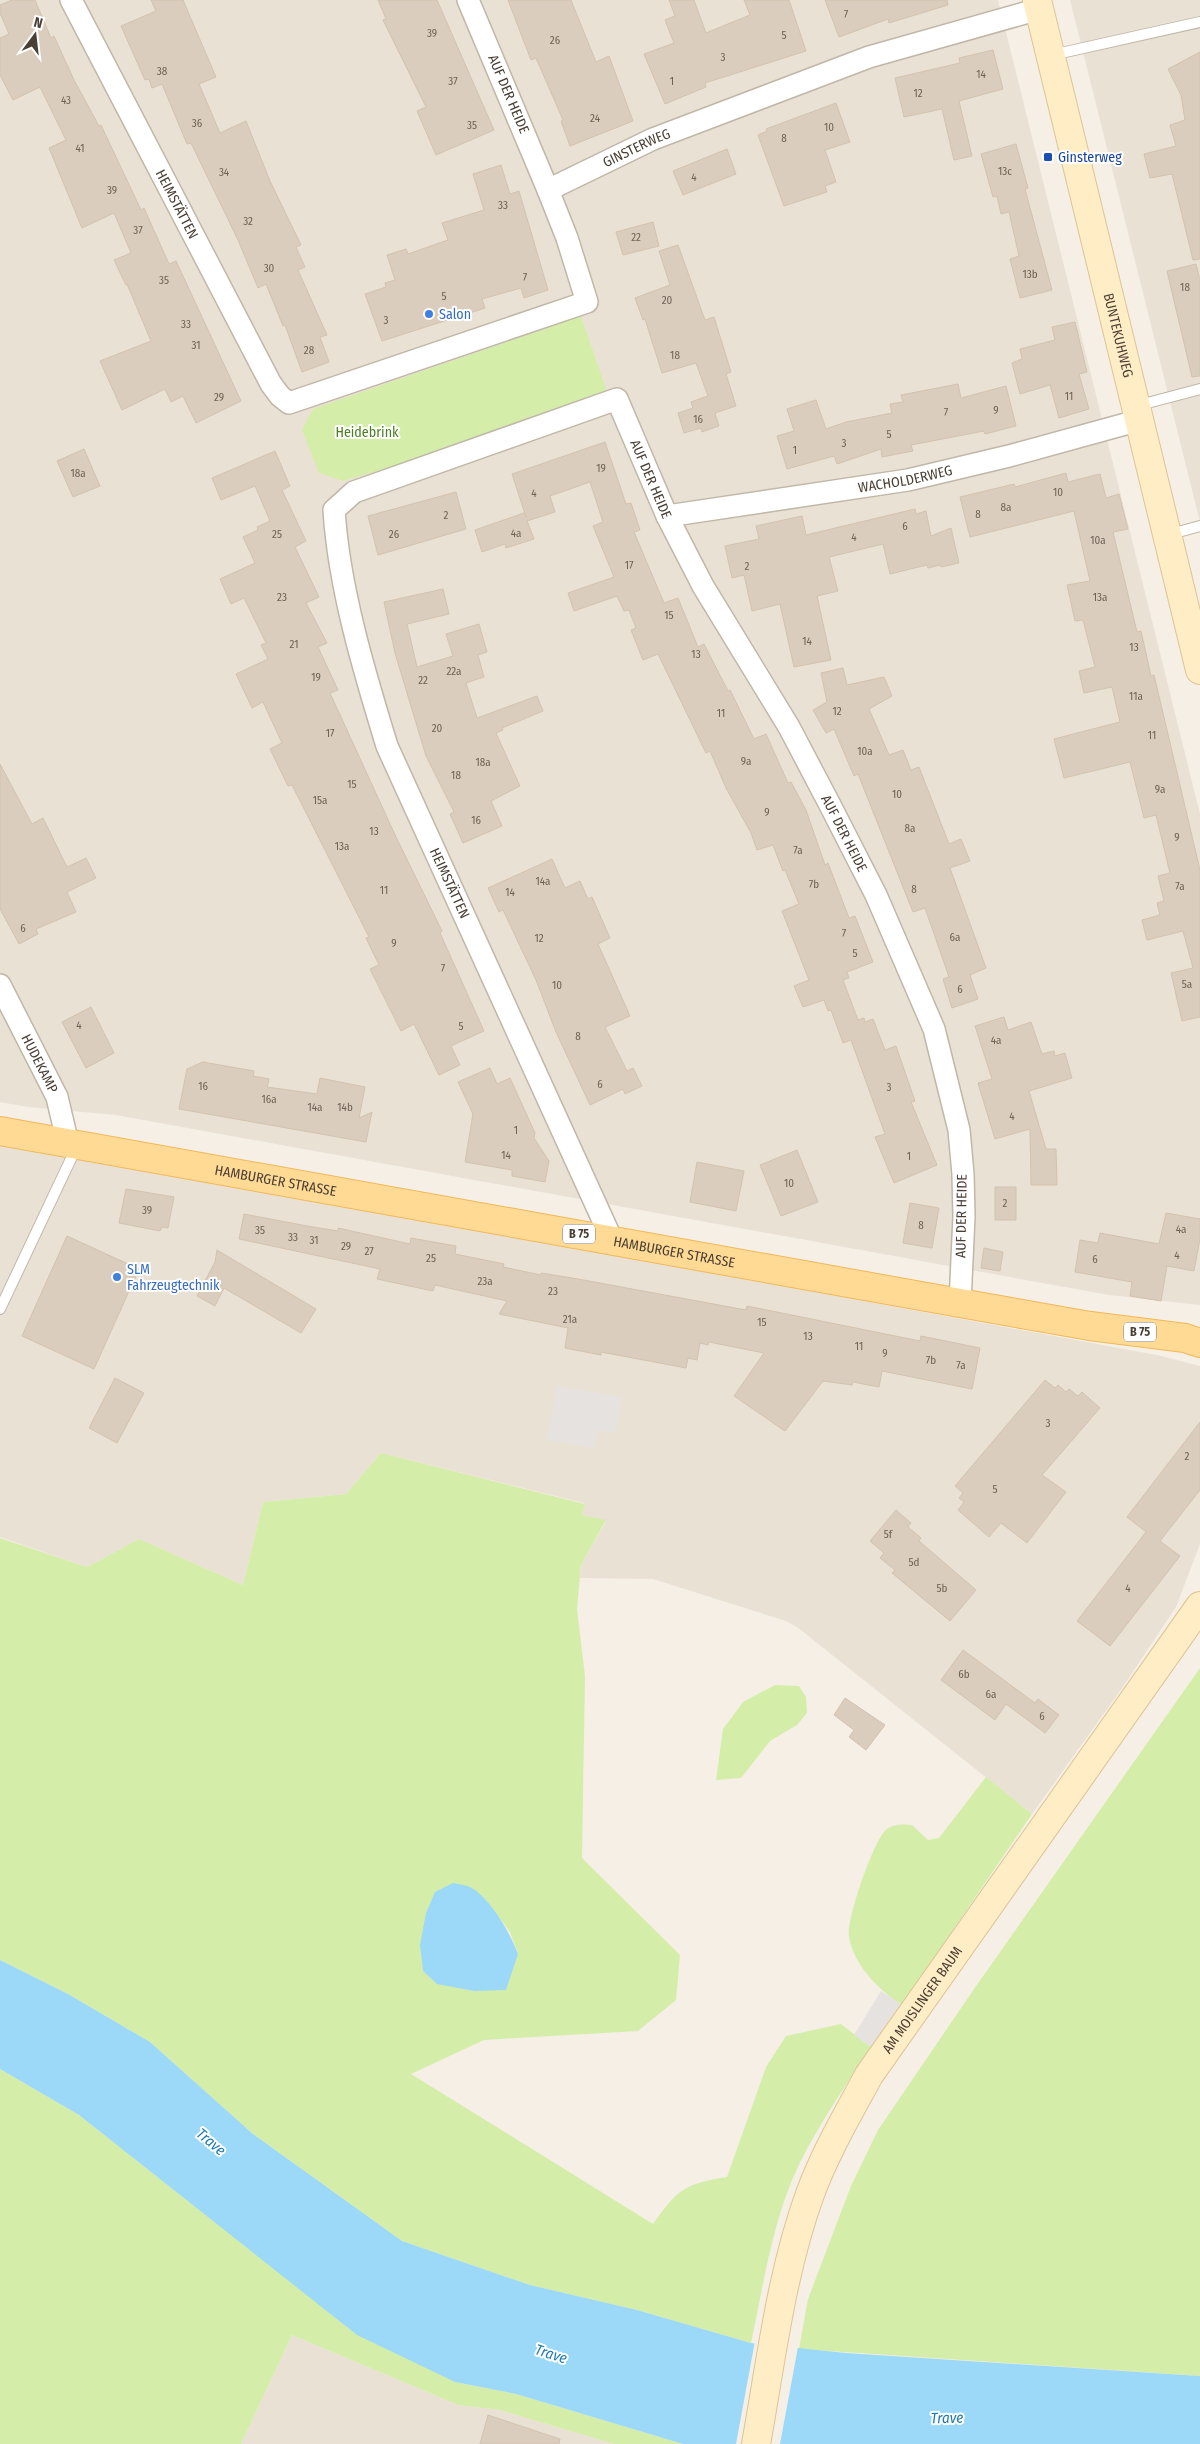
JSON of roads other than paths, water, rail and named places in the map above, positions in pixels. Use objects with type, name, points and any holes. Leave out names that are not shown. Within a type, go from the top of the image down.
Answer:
[{"type":"main road","name":"BUNTEKUHWEG","points":[[1038,4],[1199,663]]},
{"type":"main road","name":"HAMBURGER STRASSE","points":[[0,1130],[1090,1326],[1197,1340]]},
{"type":"main road","name":"AM MOISLINGER BAUM","points":[[756,2444],[793,2250],[810,2195],[825,2158],[869,2075],[1200,1606]]},
{"type":"street","name":"HEIMSTÄTTEN","points":[[71,0],[271,384],[280,396],[289,403],[586,302]]},
{"type":"street","name":"AUF DER HEIDE","points":[[468,0],[567,238],[586,302]]},
{"type":"street","name":"GINSTERWEG","points":[[548,190],[652,139],[869,57],[1038,4]]},
{"type":"street","name":"HEIMSTÄTTEN","points":[[612,1240],[387,746],[363,666],[336,542],[334,510],[354,492],[617,399]]},
{"type":"street","name":"AUF DER HEIDE","points":[[617,399],[667,516],[703,586],[789,727],[876,895],[934,1029],[958,1130],[963,1174],[964,1216],[960,1303]]},
{"type":"street","name":"WACHOLDERWEG","points":[[667,516],[908,480],[1009,456],[1138,413]]},
{"type":"street","name":"HUDEKAMP","points":[[0,985],[57,1097],[73,1144]]},
{"type":"lane","points":[[1051,55],[1200,22]]},
{"type":"lane","points":[[1138,413],[1200,388]]},
{"type":"lane","points":[[1167,535],[1200,526]]},
{"type":"lane","points":[[0,1309],[73,1144]]},
{"type":"water","points":[[453,1883],[470,1887],[479,1894],[499,1917],[510,1936],[518,1954],[506,1990],[474,1991],[437,1984],[423,1971],[420,1945],[426,1913],[435,1892]]},
{"type":"water","name":"Trave","points":[[0,1960],[68,1994],[150,2042],[253,2134],[402,2241],[530,2285],[637,2310],[751,2343],[846,2353],[1200,2376],[1200,2444],[683,2444],[516,2394],[455,2382],[357,2335],[79,2115],[0,2069]]},
{"type":"place","name":"Ginsterweg","points":[[1048,157]]},
{"type":"place","name":"Salon","points":[[429,314]]},
{"type":"place","name":"SLM Fahrzeugtechnik","points":[[117,1277]]},
{"type":"park label","name":"Heidebrink","points":[[367,432]]}]
